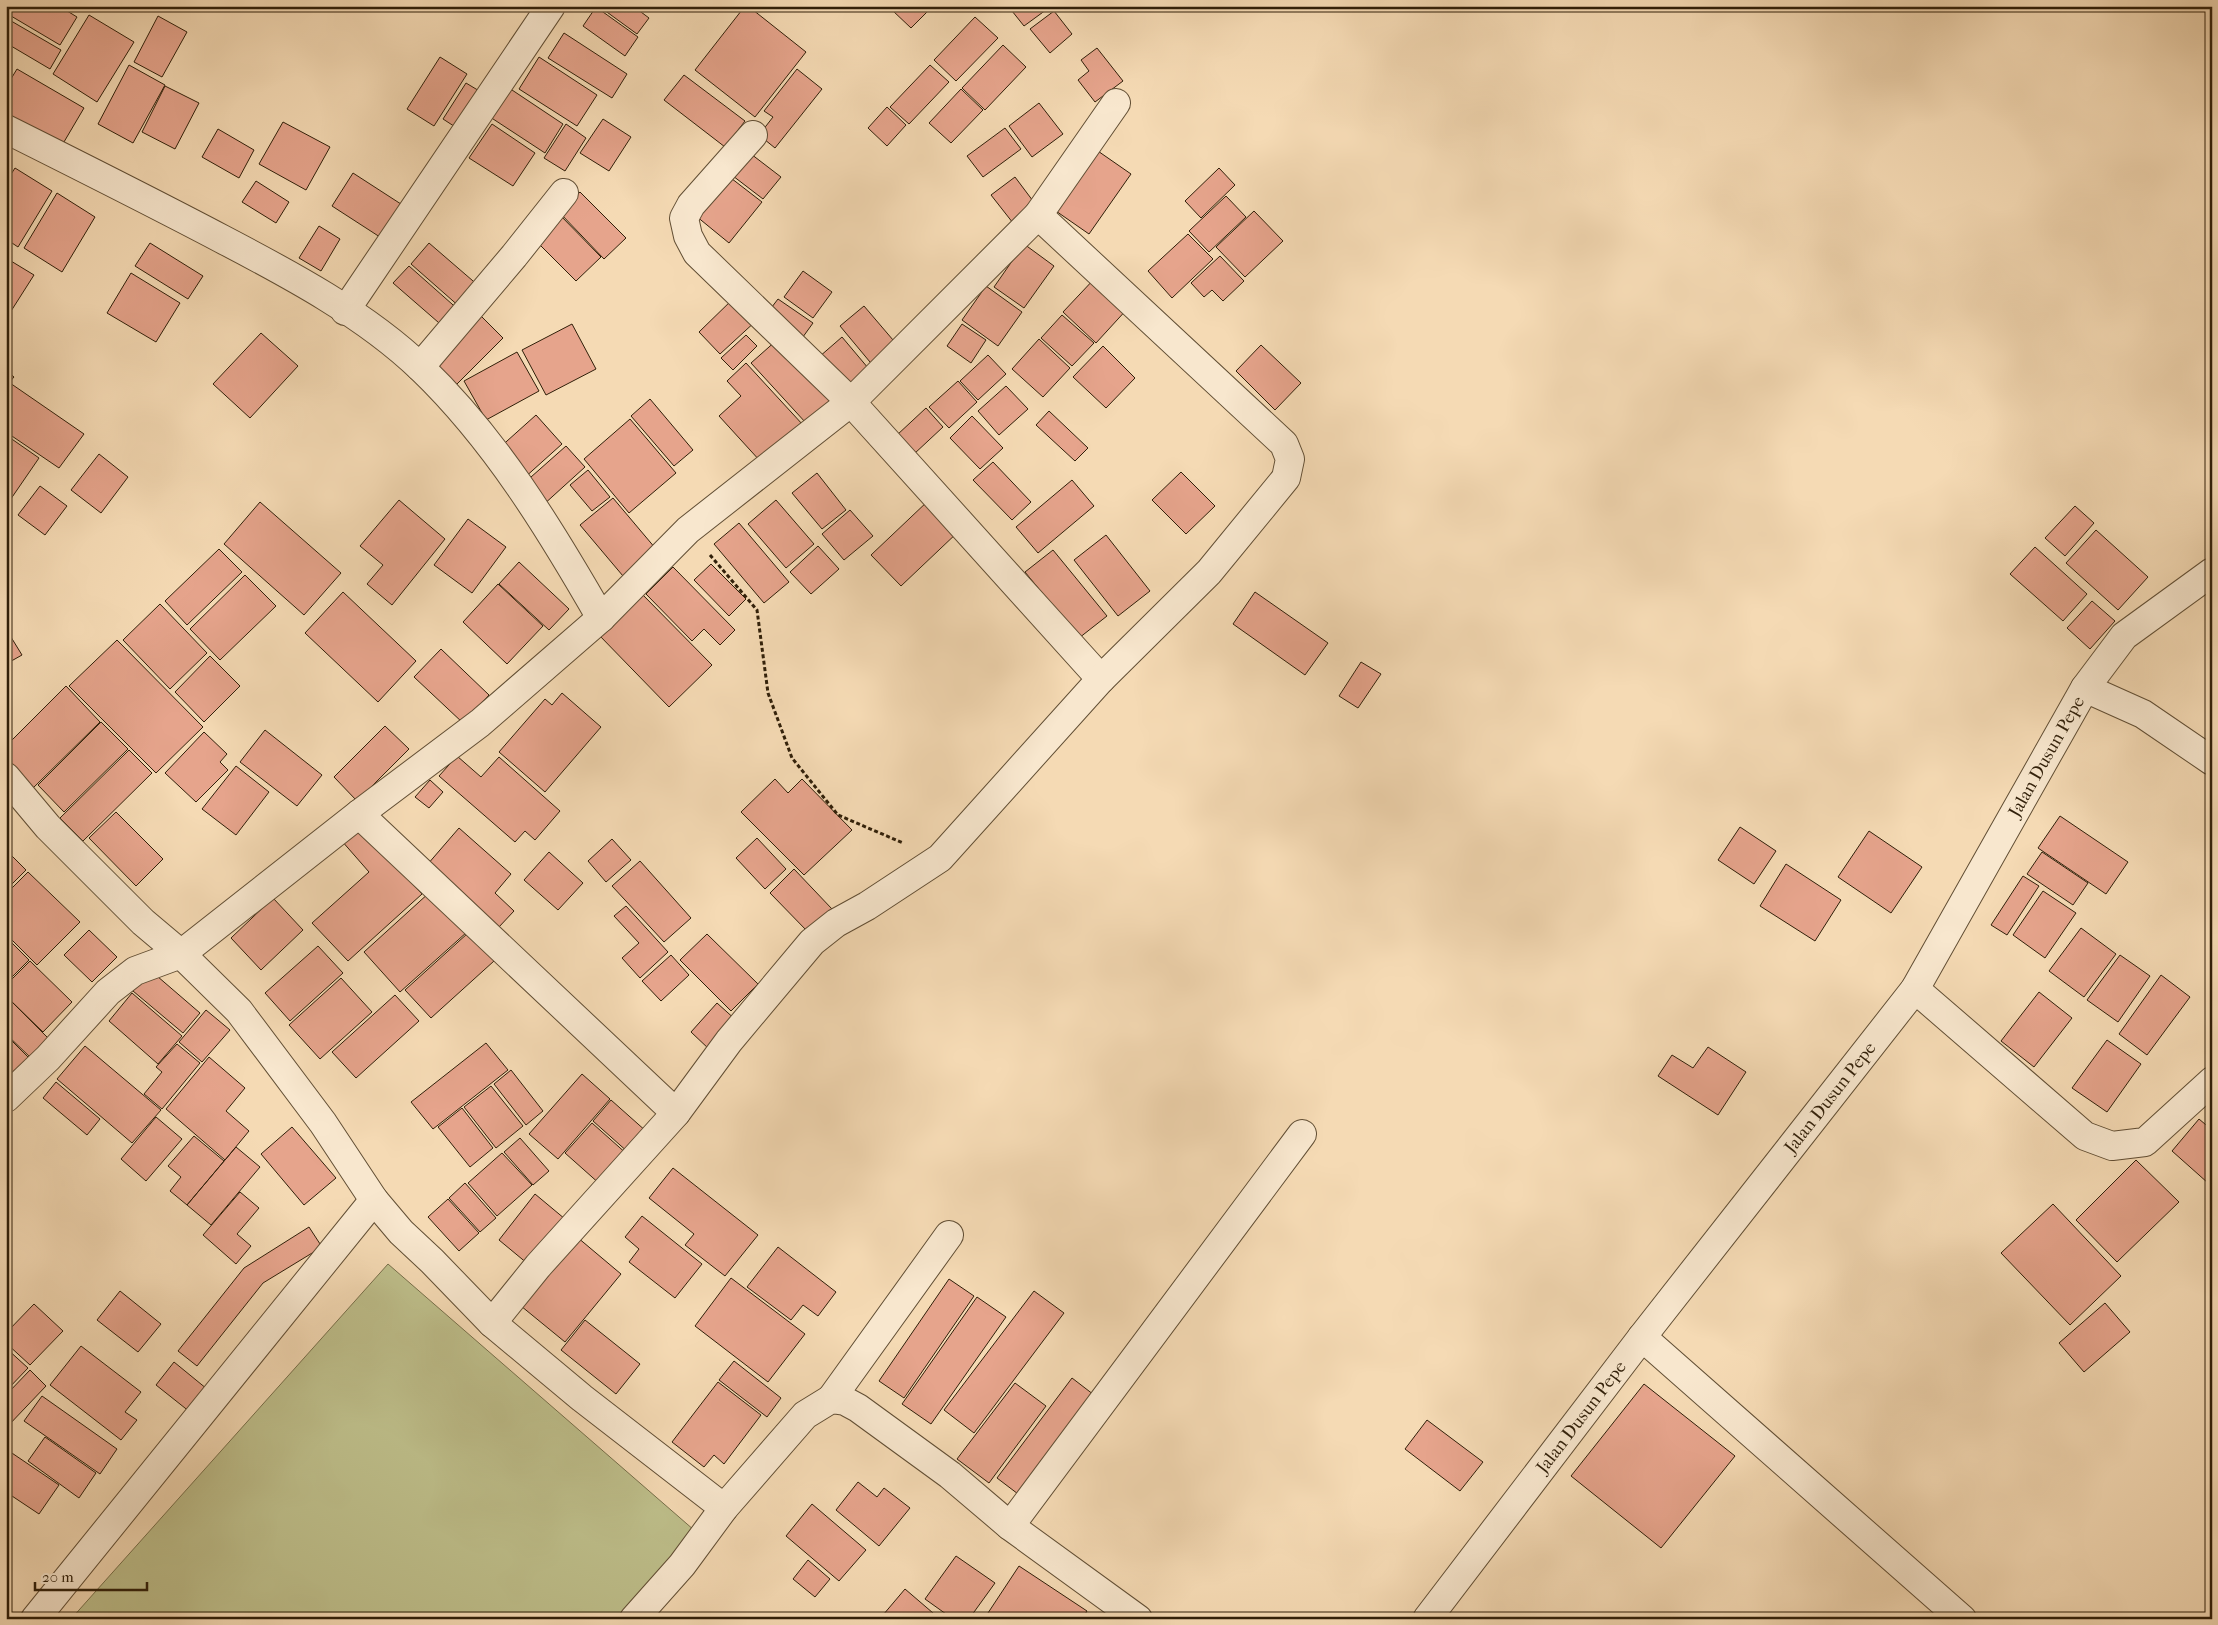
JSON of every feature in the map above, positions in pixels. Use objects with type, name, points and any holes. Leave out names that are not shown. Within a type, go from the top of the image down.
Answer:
[{"type":"street","points":[[345,311],[552,6]]},
{"type":"street","points":[[6,1098],[48,1058],[108,992],[135,971],[181,954],[359,814],[480,723],[601,618],[688,530],[851,402],[1038,215],[1116,103]]},
{"type":"street","points":[[6,129],[290,275],[345,311],[420,367],[472,424],[540,515],[601,618]]},
{"type":"street","points":[[753,134],[691,205],[684,218],[688,236],[697,253],[851,402],[1101,679]]},
{"type":"street","points":[[420,367],[514,256],[564,193]]},
{"type":"street","points":[[492,1323],[538,1266],[676,1112],[756,1007],[812,942],[836,923],[867,906],[940,858],[1101,679],[1210,572],[1286,478],[1290,459],[1284,444],[1038,215]]},
{"type":"street","name":"Jalan Dusun Pepe","points":[[1427,1619],[1642,1337],[1915,989],[2085,688],[2124,636],[2212,572]]},
{"type":"street","points":[[2085,688],[2143,714],[2212,761]]},
{"type":"street","points":[[6,777],[48,827],[143,922],[181,954],[239,1011],[323,1123],[374,1200],[401,1232],[492,1323],[582,1398],[724,1508]]},
{"type":"street","points":[[359,814],[676,1112]]},
{"type":"street","points":[[1915,989],[2085,1136],[2112,1146],[2145,1142],[2212,1081]]},
{"type":"street","points":[[1010,1526],[1302,1134]]},
{"type":"street","points":[[35,1619],[374,1200]]},
{"type":"street","points":[[634,1619],[682,1565],[724,1508],[805,1415],[831,1400],[949,1235]]},
{"type":"street","points":[[1642,1337],[1962,1619]]},
{"type":"street","points":[[831,1400],[844,1400],[858,1408],[950,1475],[1010,1526],[1138,1619]]},
{"type":"path","points":[[688,530],[757,610],[768,692],[792,758],[838,815],[940,858]]},
{"type":"green space","points":[[388,1264],[702,1537],[634,1619],[71,1619]]},
{"type":"building","points":[[6,6],[59,6],[77,17],[60,45],[6,13]]},
{"type":"building","points":[[85,6],[96,6],[93,11]]},
{"type":"building","points":[[633,6],[649,18],[637,34],[600,7]]},
{"type":"building","points":[[745,6],[748,6],[806,52],[755,117],[695,70]]},
{"type":"building","points":[[896,6],[933,6],[911,28],[892,10]]},
{"type":"building","points":[[1008,6],[1050,6],[1050,7],[1024,26]]},
{"type":"building","points":[[596,7],[638,37],[625,56],[583,26]]},
{"type":"building","points":[[1054,11],[1072,34],[1050,53],[1030,29]]},
{"type":"building","points":[[89,15],[134,42],[97,102],[53,74]]},
{"type":"building","points":[[158,16],[187,32],[162,77],[134,62]]},
{"type":"building","points":[[975,17],[998,38],[956,81],[934,60]]},
{"type":"building","points":[[6,18],[61,50],[50,69],[6,43]]},
{"type":"building","points":[[564,33],[627,74],[612,98],[548,58]]},
{"type":"building","points":[[1003,45],[1026,67],[985,110],[962,88]]},
{"type":"building","points":[[1097,48],[1123,81],[1095,102],[1078,80],[1089,71],[1081,60]]},
{"type":"building","points":[[440,57],[467,74],[434,126],[407,109]]},
{"type":"building","points":[[539,57],[597,95],[577,126],[519,89]]},
{"type":"building","points":[[129,65],[165,85],[133,143],[98,124]]},
{"type":"building","points":[[930,65],[949,82],[909,124],[890,107]]},
{"type":"building","points":[[17,69],[84,108],[61,147],[6,115],[6,87]]},
{"type":"building","points":[[797,69],[822,89],[775,148],[759,135],[773,117],[764,111]]},
{"type":"building","points":[[684,75],[745,121],[725,147],[664,100]]},
{"type":"building","points":[[466,83],[486,95],[463,132],[443,119]]},
{"type":"building","points":[[165,86],[199,103],[175,149],[142,132]]},
{"type":"building","points":[[506,86],[563,124],[545,153],[487,115]]},
{"type":"building","points":[[961,89],[983,110],[951,143],[929,123]]},
{"type":"building","points":[[1039,103],[1063,134],[1032,157],[1009,126]]},
{"type":"building","points":[[887,107],[906,125],[887,146],[868,128]]},
{"type":"building","points":[[603,119],[631,137],[609,171],[580,153]]},
{"type":"building","points":[[283,122],[330,147],[306,190],[259,164]]},
{"type":"building","points":[[492,124],[535,153],[513,186],[469,158]]},
{"type":"building","points":[[566,124],[586,138],[565,171],[544,158]]},
{"type":"building","points":[[1005,128],[1021,149],[983,177],[967,156]]},
{"type":"building","points":[[218,129],[254,150],[239,178],[202,157]]},
{"type":"building","points":[[1095,149],[1131,174],[1089,234],[1053,209]]},
{"type":"building","points":[[751,154],[781,177],[763,199],[733,176]]},
{"type":"building","points":[[15,168],[52,191],[18,247],[6,239],[6,182]]},
{"type":"building","points":[[1219,168],[1235,185],[1201,218],[1185,201]]},
{"type":"building","points":[[353,173],[404,206],[383,239],[332,206]]},
{"type":"building","points":[[727,175],[762,202],[729,243],[696,216]]},
{"type":"building","points":[[1015,177],[1036,205],[1013,223],[991,195]]},
{"type":"building","points":[[256,181],[289,202],[276,223],[242,202]]},
{"type":"building","points":[[580,192],[626,238],[604,259],[559,212]]},
{"type":"building","points":[[57,193],[95,217],[62,272],[24,248]]},
{"type":"building","points":[[1226,196],[1246,217],[1209,252],[1189,231]]},
{"type":"building","points":[[1254,211],[1283,241],[1245,277],[1216,247]]},
{"type":"building","points":[[558,213],[601,257],[576,281],[533,238]]},
{"type":"building","points":[[319,226],[340,239],[321,271],[299,258]]},
{"type":"building","points":[[1188,234],[1213,259],[1172,298],[1148,271]]},
{"type":"building","points":[[150,243],[203,276],[188,299],[135,266]]},
{"type":"building","points":[[429,243],[480,287],[461,308],[411,264]]},
{"type":"building","points":[[1024,244],[1054,266],[1024,308],[994,287]]},
{"type":"building","points":[[1220,256],[1244,281],[1223,301],[1212,290],[1204,297],[1191,283]]},
{"type":"building","points":[[6,258],[34,275],[6,319]]},
{"type":"building","points":[[409,266],[461,312],[446,329],[393,283]]},
{"type":"building","points":[[803,271],[832,292],[813,318],[784,297]]},
{"type":"building","points":[[131,273],[180,303],[156,342],[107,313]]},
{"type":"building","points":[[1096,277],[1129,307],[1096,343],[1063,312]]},
{"type":"building","points":[[986,286],[1022,312],[998,346],[962,320]]},
{"type":"building","points":[[735,297],[757,320],[720,354],[699,332]]},
{"type":"building","points":[[778,299],[813,323],[800,341],[765,316]]},
{"type":"building","points":[[864,306],[899,347],[875,368],[840,326]]},
{"type":"building","points":[[478,313],[503,338],[450,391],[425,366]]},
{"type":"building","points":[[1062,315],[1094,343],[1072,366],[1041,338]]},
{"type":"building","points":[[572,324],[596,369],[546,395],[522,350]]},
{"type":"building","points":[[962,324],[986,340],[971,363],[947,346]]},
{"type":"building","points":[[261,333],[298,366],[250,418],[213,384]]},
{"type":"building","points":[[746,335],[757,346],[733,370],[721,358]]},
{"type":"building","points":[[842,337],[874,375],[852,395],[819,357]]},
{"type":"building","points":[[778,339],[833,400],[806,423],[751,363]]},
{"type":"building","points":[[1039,339],[1070,368],[1043,397],[1012,369]]},
{"type":"building","points":[[1261,345],[1301,383],[1275,410],[1236,371]]},
{"type":"building","points":[[1103,346],[1135,378],[1106,408],[1073,377]]},
{"type":"building","points":[[517,352],[539,391],[486,420],[464,381]]},
{"type":"building","points":[[988,355],[1006,374],[978,400],[960,381]]},
{"type":"building","points":[[746,363],[803,425],[761,462],[719,416],[741,396],[727,381]]},
{"type":"building","points":[[6,370],[14,377],[6,386]]},
{"type":"building","points":[[958,381],[977,402],[949,428],[929,407]]},
{"type":"building","points":[[10,383],[84,434],[59,468],[6,432],[6,388]]},
{"type":"building","points":[[1006,386],[1028,409],[999,435],[978,411]]},
{"type":"building","points":[[650,399],[693,450],[674,466],[631,416]]},
{"type":"building","points":[[926,408],[943,427],[914,454],[897,435]]},
{"type":"building","points":[[1049,411],[1088,448],[1075,461],[1036,425]]},
{"type":"building","points":[[536,415],[562,444],[523,479],[497,450]]},
{"type":"building","points":[[972,416],[1003,448],[980,469],[950,438]]},
{"type":"building","points":[[630,419],[676,473],[629,513],[584,459]]},
{"type":"building","points":[[6,435],[39,458],[6,506]]},
{"type":"building","points":[[566,446],[585,467],[542,506],[522,485]]},
{"type":"building","points":[[99,454],[128,477],[101,513],[71,490]]},
{"type":"building","points":[[993,462],[1031,502],[1012,520],[973,480]]},
{"type":"building","points":[[588,470],[610,497],[592,511],[570,485]]},
{"type":"building","points":[[1181,472],[1215,506],[1186,534],[1152,500]]},
{"type":"building","points":[[817,473],[846,510],[822,529],[792,493]]},
{"type":"building","points":[[1072,480],[1094,506],[1038,553],[1016,527]]},
{"type":"building","points":[[40,486],[67,506],[45,535],[18,515]]},
{"type":"building","points":[[613,498],[656,549],[623,576],[580,525]]},
{"type":"building","points":[[399,500],[445,539],[392,605],[367,584],[383,565],[360,546]]},
{"type":"building","points":[[776,500],[814,544],[786,568],[748,524]]},
{"type":"building","points":[[929,500],[959,531],[901,586],[871,555]]},
{"type":"building","points":[[260,502],[341,573],[304,615],[224,544]]},
{"type":"building","points":[[2075,506],[2094,523],[2065,556],[2045,538]]},
{"type":"building","points":[[850,510],[873,536],[844,560],[822,534]]},
{"type":"building","points":[[468,519],[506,547],[472,593],[434,565]]},
{"type":"building","points":[[739,523],[789,582],[764,603],[714,544]]},
{"type":"building","points":[[2096,530],[2148,577],[2118,610],[2066,563]]},
{"type":"building","points":[[1106,535],[1150,591],[1118,616],[1074,560]]},
{"type":"building","points":[[818,546],[839,569],[811,594],[790,572]]},
{"type":"building","points":[[2035,547],[2087,594],[2063,621],[2010,574]]},
{"type":"building","points":[[219,549],[242,572],[187,625],[165,601]]},
{"type":"building","points":[[1053,550],[1107,616],[1079,638],[1025,572]]},
{"type":"building","points":[[519,562],[569,609],[549,630],[499,584]]},
{"type":"building","points":[[711,564],[746,599],[729,616],[694,580]]},
{"type":"building","points":[[673,567],[735,630],[720,645],[704,629],[692,641],[646,594]]},
{"type":"building","points":[[245,575],[276,606],[220,660],[190,629]]},
{"type":"building","points":[[498,584],[543,626],[507,664],[463,622]]},
{"type":"building","points":[[343,592],[416,661],[378,702],[305,633]]},
{"type":"building","points":[[640,592],[712,665],[669,707],[598,634]]},
{"type":"building","points":[[1255,592],[1328,643],[1305,675],[1233,624]]},
{"type":"building","points":[[2092,601],[2115,621],[2090,649],[2067,628]]},
{"type":"building","points":[[160,604],[207,653],[170,689],[123,640]]},
{"type":"building","points":[[6,629],[22,655],[6,664]]},
{"type":"building","points":[[117,640],[203,727],[156,773],[69,686]]},
{"type":"building","points":[[441,649],[489,695],[463,723],[414,677]]},
{"type":"building","points":[[210,656],[240,686],[204,722],[175,692]]},
{"type":"building","points":[[1361,662],[1381,674],[1358,708],[1339,696]]},
{"type":"building","points":[[66,686],[100,722],[31,790],[6,765],[6,746]]},
{"type":"building","points":[[562,693],[601,727],[545,792],[499,752],[545,699],[552,705]]},
{"type":"building","points":[[101,722],[128,749],[64,812],[38,785]]},
{"type":"building","points":[[385,726],[409,749],[357,801],[334,777]]},
{"type":"building","points":[[265,730],[322,775],[297,806],[240,762]]},
{"type":"building","points":[[204,732],[227,754],[220,762],[228,770],[196,802],[165,773]]},
{"type":"building","points":[[129,750],[152,773],[83,841],[60,818]]},
{"type":"building","points":[[457,756],[481,777],[499,757],[560,811],[535,840],[525,831],[515,842],[439,776]]},
{"type":"building","points":[[236,766],[269,792],[236,835],[202,809]]},
{"type":"building","points":[[775,779],[788,793],[802,779],[852,830],[804,875],[741,812]]},
{"type":"building","points":[[430,780],[443,792],[429,808],[415,797]]},
{"type":"building","points":[[116,812],[163,859],[136,886],[89,838]]},
{"type":"building","points":[[2060,816],[2128,862],[2106,894],[2038,848]]},
{"type":"building","points":[[358,825],[422,894],[348,961],[312,923],[369,872],[341,840]]},
{"type":"building","points":[[1740,827],[1776,851],[1754,884],[1718,860]]},
{"type":"building","points":[[459,828],[511,874],[495,893],[514,911],[498,928],[427,865]]},
{"type":"building","points":[[1869,831],[1922,867],[1891,913],[1838,877]]},
{"type":"building","points":[[757,838],[786,869],[765,889],[736,858]]},
{"type":"building","points":[[612,839],[631,860],[606,882],[588,861]]},
{"type":"building","points":[[6,850],[26,870],[6,890]]},
{"type":"building","points":[[549,852],[583,883],[558,910],[524,880]]},
{"type":"building","points":[[2042,852],[2088,883],[2073,905],[2027,874]]},
{"type":"building","points":[[640,861],[691,918],[664,942],[612,886]]},
{"type":"building","points":[[1786,864],[1841,900],[1815,941],[1760,906]]},
{"type":"building","points":[[794,869],[832,909],[808,932],[770,893]]},
{"type":"building","points":[[28,872],[80,922],[37,965],[6,934],[6,894]]},
{"type":"building","points":[[2023,876],[2039,886],[2007,935],[1991,925]]},
{"type":"building","points":[[2043,891],[2076,913],[2045,958],[2013,935]]},
{"type":"building","points":[[430,892],[467,932],[400,992],[364,952]]},
{"type":"building","points":[[273,898],[303,930],[261,970],[231,938]]},
{"type":"building","points":[[626,906],[668,952],[640,978],[622,958],[639,943],[614,916]]},
{"type":"building","points":[[2081,928],[2116,954],[2084,997],[2049,971]]},
{"type":"building","points":[[89,930],[117,957],[92,982],[64,955]]},
{"type":"building","points":[[468,933],[494,961],[431,1018],[405,990]]},
{"type":"building","points":[[707,934],[758,984],[731,1011],[680,960]]},
{"type":"building","points":[[6,937],[29,960],[6,983]]},
{"type":"building","points":[[318,946],[343,973],[290,1021],[265,993]]},
{"type":"building","points":[[671,955],[689,975],[661,1001],[642,981]]},
{"type":"building","points":[[2120,955],[2150,976],[2118,1022],[2087,1000]]},
{"type":"building","points":[[30,961],[72,1002],[43,1032],[6,996],[6,985]]},
{"type":"building","points":[[150,970],[200,1013],[183,1033],[133,991]]},
{"type":"building","points":[[2161,975],[2190,997],[2147,1055],[2119,1034]]},
{"type":"building","points":[[341,978],[372,1012],[320,1059],[289,1025]]},
{"type":"building","points":[[2039,992],[2072,1018],[2034,1067],[2001,1041]]},
{"type":"building","points":[[132,993],[182,1036],[158,1064],[109,1021]]},
{"type":"building","points":[[395,995],[419,1021],[356,1078],[332,1052]]},
{"type":"building","points":[[6,996],[49,1039],[31,1058],[6,1034]]},
{"type":"building","points":[[717,1003],[737,1021],[710,1050],[691,1032]]},
{"type":"building","points":[[206,1010],[230,1030],[202,1062],[179,1042]]},
{"type":"building","points":[[6,1035],[30,1059],[6,1082]]},
{"type":"building","points":[[2107,1040],[2141,1064],[2107,1112],[2072,1088]]},
{"type":"building","points":[[486,1043],[508,1070],[433,1129],[411,1102]]},
{"type":"building","points":[[177,1044],[200,1063],[162,1109],[144,1094],[162,1072],[156,1067]]},
{"type":"building","points":[[85,1046],[161,1110],[132,1143],[57,1079]]},
{"type":"building","points":[[1708,1047],[1746,1072],[1718,1115],[1658,1076],[1672,1055],[1693,1068]]},
{"type":"building","points":[[209,1057],[245,1088],[226,1111],[249,1131],[225,1160],[166,1109]]},
{"type":"building","points":[[511,1070],[543,1111],[526,1125],[494,1084]]},
{"type":"building","points":[[582,1074],[610,1099],[558,1159],[529,1134]]},
{"type":"building","points":[[56,1082],[100,1119],[87,1135],[43,1098]]},
{"type":"building","points":[[491,1086],[523,1126],[496,1148],[464,1107]]},
{"type":"building","points":[[611,1100],[647,1132],[629,1153],[593,1121]]},
{"type":"building","points":[[462,1108],[493,1148],[470,1167],[438,1127]]},
{"type":"building","points":[[156,1117],[182,1139],[146,1181],[121,1159]]},
{"type":"building","points":[[2199,1119],[2212,1130],[2212,1179],[2208,1183],[2172,1151]]},
{"type":"building","points":[[592,1123],[628,1155],[601,1185],[565,1153]]},
{"type":"building","points":[[292,1127],[336,1178],[304,1205],[261,1154]]},
{"type":"building","points":[[194,1136],[224,1161],[187,1205],[170,1191],[181,1177],[168,1166]]},
{"type":"building","points":[[520,1138],[549,1171],[533,1185],[504,1152]]},
{"type":"building","points":[[236,1147],[260,1167],[211,1225],[187,1205]]},
{"type":"building","points":[[502,1153],[532,1185],[497,1216],[468,1183]]},
{"type":"building","points":[[2136,1160],[2179,1202],[2117,1262],[2076,1220]]},
{"type":"building","points":[[673,1168],[758,1235],[725,1276],[685,1245],[694,1234],[649,1198]]},
{"type":"building","points":[[465,1183],[496,1218],[480,1232],[449,1198]]},
{"type":"building","points":[[240,1192],[259,1208],[237,1234],[251,1246],[236,1264],[203,1235]]},
{"type":"building","points":[[535,1194],[565,1219],[528,1264],[499,1240]]},
{"type":"building","points":[[448,1199],[479,1233],[459,1251],[428,1217]]},
{"type":"building","points":[[2053,1204],[2121,1276],[2070,1325],[2001,1253]]},
{"type":"building","points":[[642,1216],[702,1264],[675,1298],[629,1262],[639,1249],[625,1237]]},
{"type":"building","points":[[309,1227],[322,1247],[263,1283],[197,1366],[178,1351],[244,1268]]},
{"type":"building","points":[[577,1237],[621,1274],[565,1342],[521,1306]]},
{"type":"building","points":[[778,1247],[836,1292],[818,1316],[803,1305],[791,1320],[747,1287]]},
{"type":"building","points":[[731,1278],[805,1334],[768,1382],[695,1326]]},
{"type":"building","points":[[949,1279],[974,1296],[904,1398],[879,1381]]},
{"type":"building","points":[[120,1291],[161,1324],[138,1352],[97,1320]]},
{"type":"building","points":[[1034,1291],[1064,1313],[974,1433],[944,1410]]},
{"type":"building","points":[[977,1297],[1006,1317],[931,1424],[902,1404]]},
{"type":"building","points":[[2105,1303],[2130,1332],[2084,1372],[2059,1343]]},
{"type":"building","points":[[34,1304],[63,1331],[30,1365],[6,1343],[6,1333]]},
{"type":"building","points":[[585,1320],[640,1364],[616,1394],[561,1350]]},
{"type":"building","points":[[81,1346],[141,1392],[125,1412],[137,1420],[121,1440],[50,1385]]},
{"type":"building","points":[[6,1348],[28,1368],[6,1391]]},
{"type":"building","points":[[734,1361],[781,1398],[767,1417],[719,1380]]},
{"type":"building","points":[[174,1362],[207,1389],[190,1412],[156,1385]]},
{"type":"building","points":[[30,1370],[46,1386],[6,1428],[6,1395]]},
{"type":"building","points":[[1072,1378],[1098,1398],[1022,1497],[997,1478]]},
{"type":"building","points":[[718,1382],[761,1415],[724,1464],[714,1455],[704,1467],[672,1442]]},
{"type":"building","points":[[1015,1383],[1046,1406],[989,1483],[957,1459]]},
{"type":"building","points":[[1644,1384],[1735,1456],[1661,1548],[1571,1476]]},
{"type":"building","points":[[42,1396],[117,1449],[100,1474],[24,1421]]},
{"type":"building","points":[[1427,1420],[1483,1462],[1460,1491],[1405,1449]]},
{"type":"building","points":[[45,1437],[96,1473],[79,1498],[28,1461]]},
{"type":"building","points":[[6,1449],[59,1485],[39,1514],[6,1492]]},
{"type":"building","points":[[858,1482],[877,1497],[884,1488],[910,1508],[879,1546],[836,1510]]},
{"type":"building","points":[[812,1504],[866,1550],[839,1581],[786,1536]]},
{"type":"building","points":[[956,1556],[995,1583],[969,1619],[953,1619],[925,1599]]},
{"type":"building","points":[[808,1560],[830,1579],[815,1597],[793,1579]]},
{"type":"building","points":[[1019,1566],[1087,1611],[1082,1619],[984,1619]]},
{"type":"building","points":[[905,1589],[940,1619],[888,1619],[883,1615]]}]
